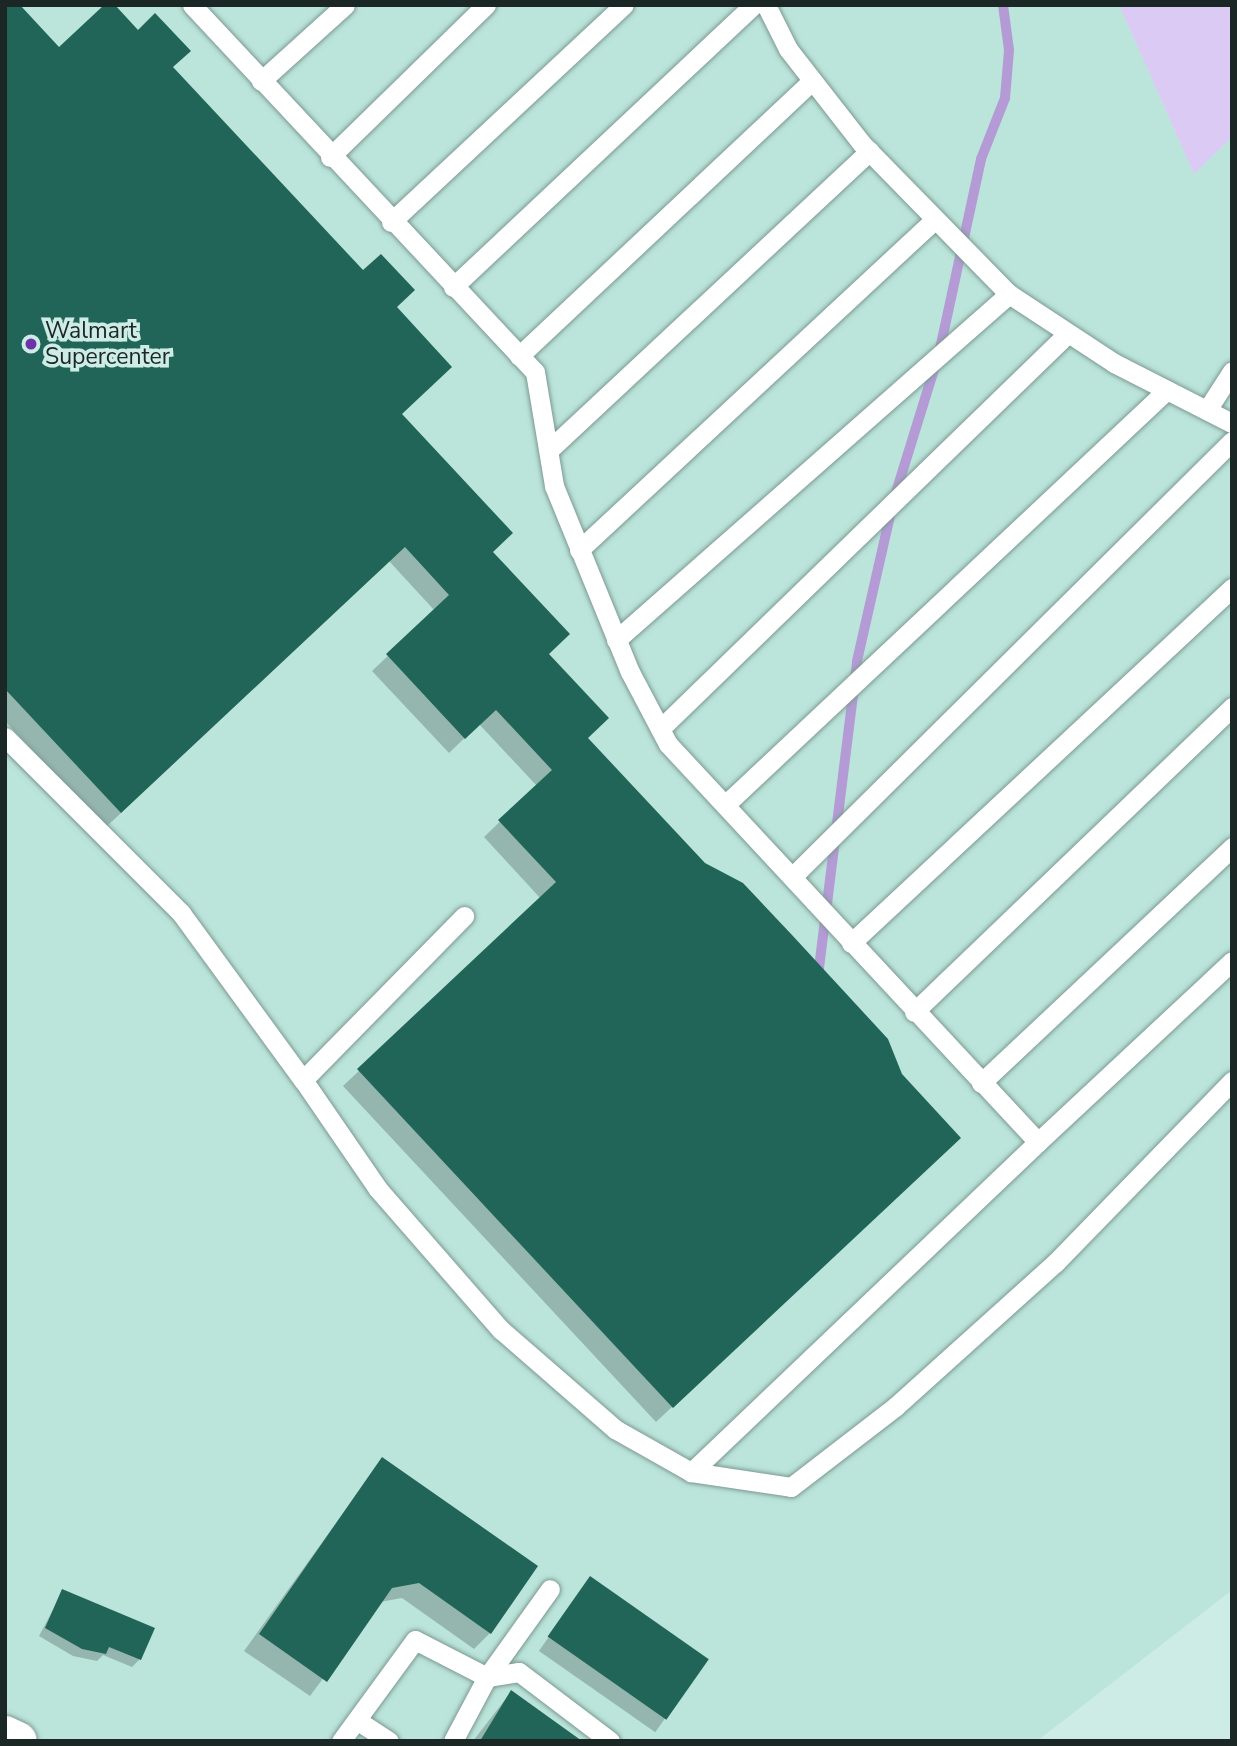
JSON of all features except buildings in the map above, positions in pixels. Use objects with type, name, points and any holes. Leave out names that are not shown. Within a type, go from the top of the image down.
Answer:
[{"type":"street","points":[[5,1735],[18,1741]]},
{"type":"lane","points":[[261,81],[345,5]]},
{"type":"lane","points":[[330,157],[486,5]]},
{"type":"lane","points":[[391,222],[624,5]]},
{"type":"lane","points":[[453,288],[753,5]]},
{"type":"lane","points":[[765,5],[811,82],[870,152],[1009,294],[1066,335],[1232,423]]},
{"type":"lane","points":[[199,8],[330,157],[535,372],[550,449],[554,486],[617,640],[660,729],[725,805],[914,1012],[1038,1142]]},
{"type":"lane","points":[[519,356],[811,82]]},
{"type":"lane","points":[[550,449],[870,152]]},
{"type":"lane","points":[[579,550],[935,219]]},
{"type":"lane","points":[[617,640],[1009,294]]},
{"type":"lane","points":[[660,729],[1066,335]]},
{"type":"lane","points":[[1208,410],[1232,371]]},
{"type":"lane","points":[[725,805],[1167,390]]},
{"type":"lane","points":[[792,877],[1232,441]]},
{"type":"lane","points":[[851,943],[1232,589]]},
{"type":"lane","points":[[914,1012],[1232,708]]},
{"type":"lane","points":[[5,737],[181,913],[303,1080],[378,1189],[501,1329],[615,1429],[691,1472],[791,1487],[896,1406],[1055,1263],[1232,1081]]},
{"type":"lane","points":[[981,1083],[1232,847]]},
{"type":"lane","points":[[303,1080],[464,916]]},
{"type":"lane","points":[[691,1472],[1232,961]]},
{"type":"lane","points":[[453,1741],[487,1677],[550,1589]]},
{"type":"lane","points":[[341,1741],[415,1640],[487,1677],[519,1672],[610,1741]]},
{"type":"lane","points":[[358,1721],[389,1741]]},
{"type":"shaded area","points":[[5,5],[1119,5],[1194,174],[1232,137],[1232,1590],[1037,1741],[5,1741]]},
{"type":"shaded area","points":[[1119,5],[1232,5],[1232,137],[1194,174]]},
{"type":"waterway","points":[[940,349],[981,159],[1005,98],[1009,50],[1003,5]]},
{"type":"waterway","points":[[818,976],[857,661],[893,502],[936,363]]},
{"type":"place","name":"Walmart Supercenter","points":[[31,344]]}]
